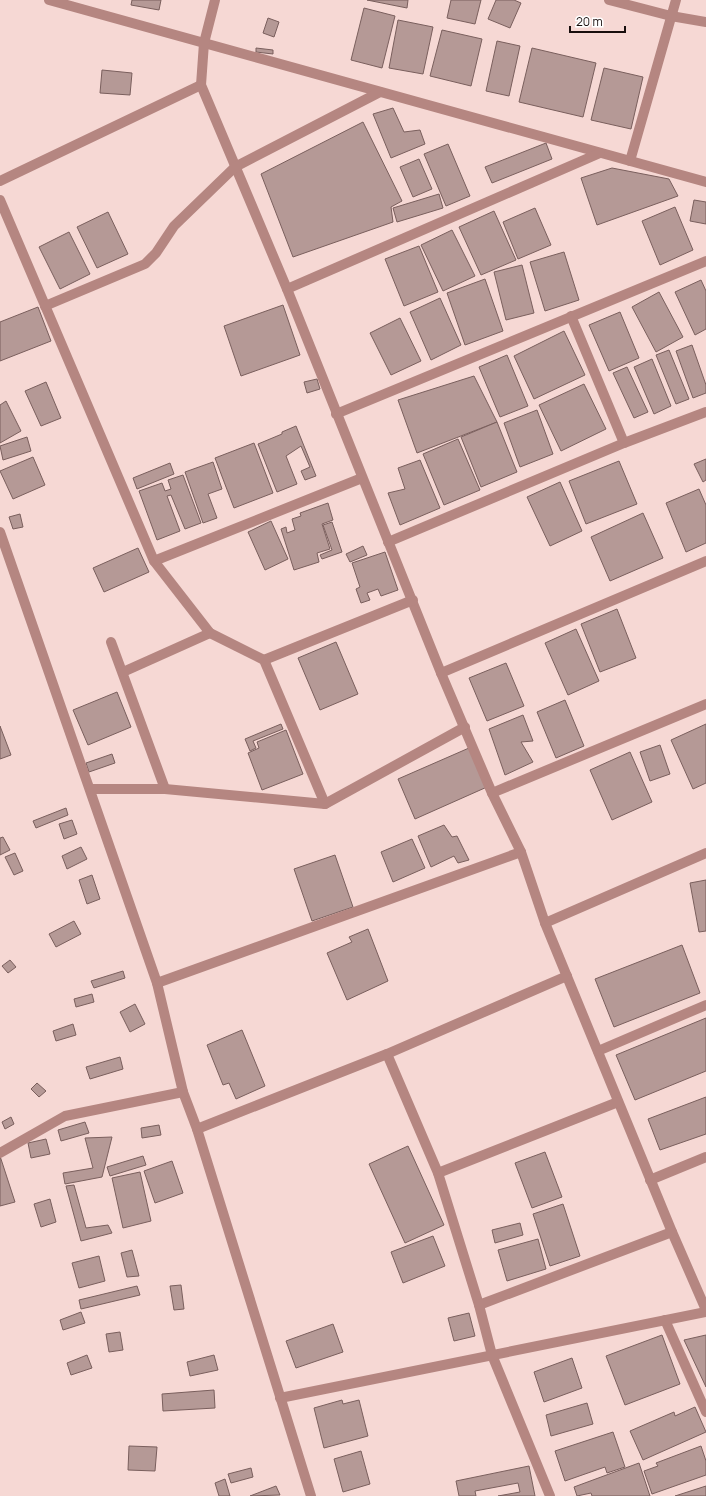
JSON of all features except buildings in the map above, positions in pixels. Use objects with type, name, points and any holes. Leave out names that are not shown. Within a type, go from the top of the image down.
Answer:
[{"type":"street","points":[[50,0],[706,182]]},
{"type":"street","points":[[215,0],[204,43],[201,85],[287,289],[441,673],[492,793],[521,852],[545,923],[650,1180],[706,1311],[280,1398]]},
{"type":"street","points":[[609,0],[671,16],[706,22]]},
{"type":"street","points":[[630,161],[676,0]]},
{"type":"street","points":[[0,181],[201,85]]},
{"type":"street","points":[[46,306],[145,264],[156,253],[180,221],[235,167],[380,92]]},
{"type":"street","points":[[287,289],[600,153]]},
{"type":"street","points":[[0,200],[154,560],[210,633],[264,660],[325,804]]},
{"type":"street","points":[[336,414],[706,261]]},
{"type":"street","points":[[571,316],[624,443]]},
{"type":"street","points":[[388,542],[624,443],[706,412]]},
{"type":"street","points":[[154,560],[362,478]]},
{"type":"street","points":[[0,532],[91,789],[157,983],[182,1092],[197,1129],[311,1496]]},
{"type":"street","points":[[441,673],[706,561]]},
{"type":"street","points":[[264,660],[413,600]]},
{"type":"street","points":[[123,672],[210,633]]},
{"type":"street","points":[[111,642],[165,789]]},
{"type":"street","points":[[492,793],[706,704]]},
{"type":"street","points":[[91,789],[165,789],[325,804],[464,727]]},
{"type":"street","points":[[157,983],[521,852]]},
{"type":"street","points":[[545,923],[706,853]]},
{"type":"street","points":[[197,1129],[387,1054],[567,976]]},
{"type":"street","points":[[598,1051],[706,1004]]},
{"type":"street","points":[[387,1054],[438,1173],[479,1305],[492,1355],[550,1496]]},
{"type":"street","points":[[0,1153],[66,1116],[182,1092]]},
{"type":"street","points":[[438,1173],[618,1102]]},
{"type":"street","points":[[650,1180],[706,1156]]},
{"type":"street","points":[[479,1305],[672,1232]]},
{"type":"street","points":[[665,1320],[706,1412]]}]
